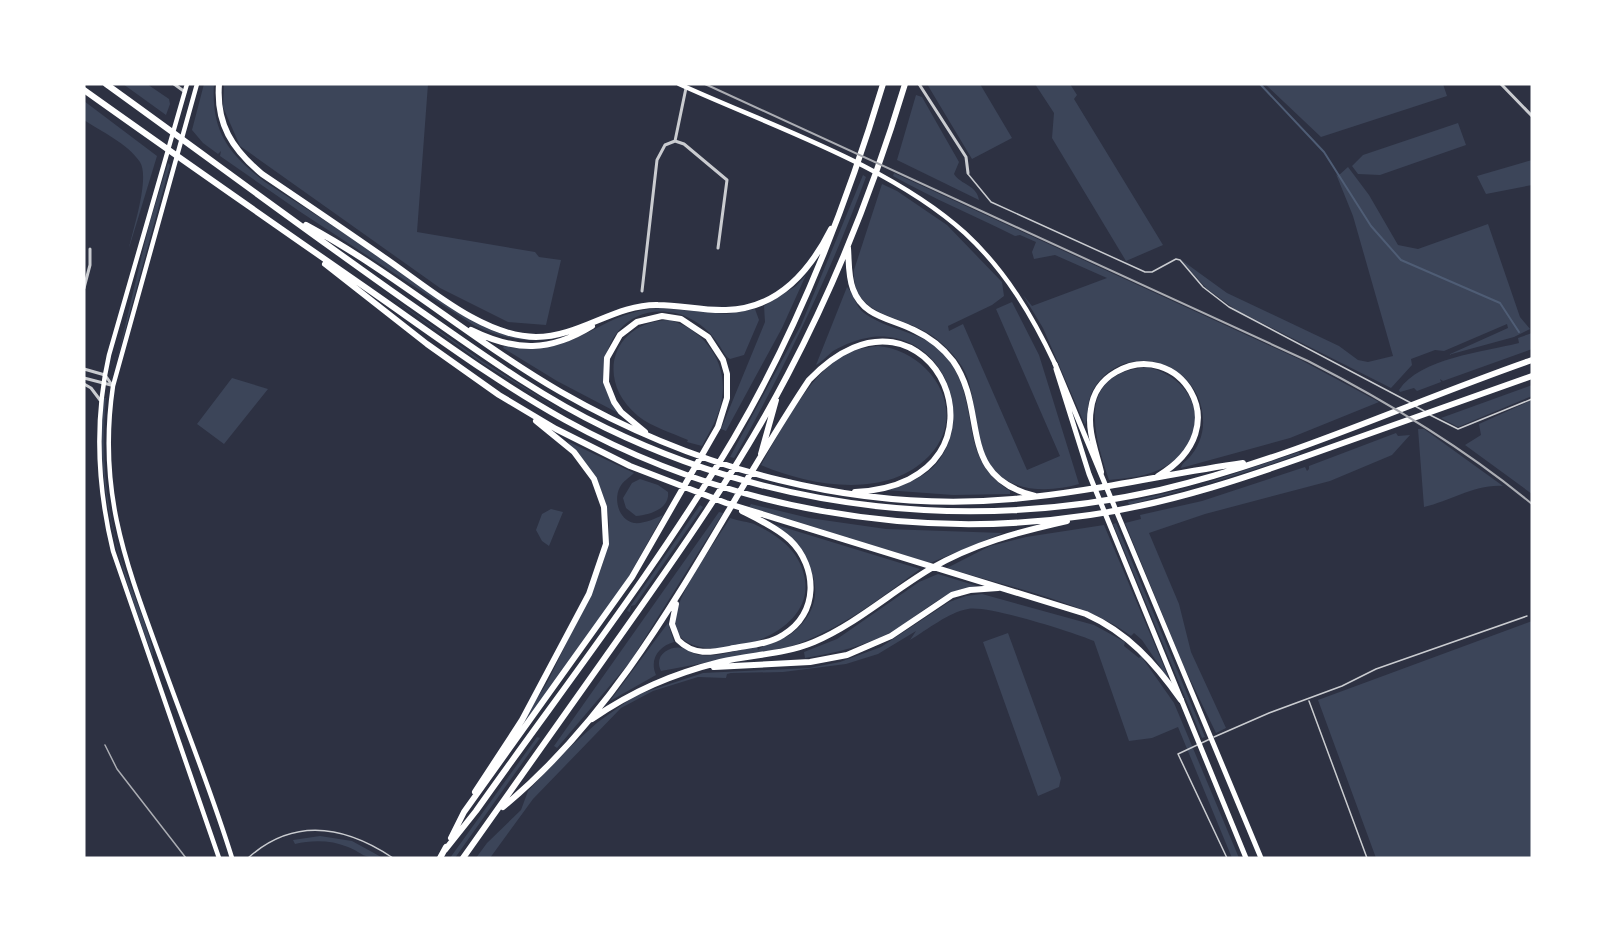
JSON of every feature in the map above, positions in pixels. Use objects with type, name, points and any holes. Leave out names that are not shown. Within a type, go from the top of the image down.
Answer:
[{"type":"highway","points":[[106,84],[191,147],[514,375],[604,427],[683,461],[762,486],[844,503],[926,511],[1007,511],[1126,497],[1199,480],[1262,460],[1416,401],[1532,360]]},
{"type":"highway","points":[[219,84],[222,124],[227,137],[243,158],[262,174],[468,314],[502,331],[530,336],[560,334],[640,306],[658,304],[727,310],[771,298],[793,283],[810,265],[841,210]]},
{"type":"highway","points":[[445,850],[476,811],[666,543],[734,438],[806,298],[841,210],[883,84]]},
{"type":"highway","points":[[463,858],[675,559],[743,455],[777,394],[820,308],[848,244],[873,182],[905,84]]},
{"type":"highway","points":[[84,90],[309,250],[536,403],[609,443],[678,472],[756,497],[834,513],[915,522],[999,523],[1089,515]]},
{"type":"highway","points":[[284,213],[343,248],[559,391],[655,439],[767,477],[838,493],[940,502],[1039,497],[1262,460]]},
{"type":"highway","points":[[848,244],[851,284],[861,304],[872,314],[923,334],[947,354],[963,381],[976,441],[987,466],[1006,484],[1039,497]]},
{"type":"highway","points":[[309,250],[336,274],[427,344],[516,406],[574,452],[594,479],[604,507],[606,544],[589,594],[539,690],[464,812],[440,858]]},
{"type":"highway","points":[[464,812],[632,577],[718,427],[728,389],[723,360],[712,341],[702,331],[689,322],[669,316],[649,318],[630,326],[613,345],[606,366],[606,382],[614,402],[621,412],[655,439]]},
{"type":"highway","points":[[454,322],[499,341],[540,346],[568,339],[603,319]]},
{"type":"highway","points":[[495,813],[523,790],[582,727],[634,661],[679,593],[809,380],[837,354],[859,344],[876,341],[894,342],[918,352],[937,371],[949,396],[950,426],[939,453],[919,474],[900,484],[866,491],[838,493]]},
{"type":"highway","points":[[1055,364],[1261,858]]},
{"type":"highway","points":[[1055,364],[1080,451],[1246,858]]},
{"type":"highway","points":[[1101,472],[1090,422],[1094,397],[1112,374],[1129,366],[1148,365],[1166,369],[1182,380],[1193,396],[1198,414],[1197,433],[1189,450],[1176,464],[1155,478]]},
{"type":"highway","points":[[582,727],[619,700],[648,685],[708,667],[782,653],[811,644],[852,622],[919,576],[947,560],[997,538],[1089,515],[1130,508],[1235,481],[1532,376]]},
{"type":"highway","points":[[757,464],[771,423],[777,394]]},
{"type":"highway","points":[[516,406],[581,442],[671,483],[746,512],[782,533],[803,557],[811,586],[808,606],[801,619],[786,634],[766,642],[700,653],[683,645],[674,632],[673,613],[679,593]]},
{"type":"highway","points":[[746,512],[1086,614],[1128,638],[1143,652],[1181,700]]},
{"type":"highway","points":[[708,667],[810,662],[847,655],[891,636],[952,595],[970,590],[1000,588]]},
{"type":"main road","points":[[187,84],[103,382],[100,400],[100,481],[113,551],[219,858]]},
{"type":"main road","points":[[197,84],[113,386],[108,428],[111,497],[117,533],[149,630],[232,858]]},
{"type":"main road","points":[[679,84],[839,156],[892,182],[934,208],[981,249],[1023,302],[1055,364]]},
{"type":"street","points":[[174,84],[185,92]]},
{"type":"street","points":[[919,84],[966,157],[968,173]]},
{"type":"street","points":[[1501,84],[1532,116]]},
{"type":"street","points":[[675,141],[686,87]]},
{"type":"street","points":[[642,291],[657,160],[665,145],[675,141],[684,144],[727,180],[718,248]]},
{"type":"street","points":[[84,288],[90,265],[90,249]]},
{"type":"street","points":[[84,369],[105,375],[113,386]]},
{"type":"street","points":[[84,378],[113,386]]},
{"type":"street","points":[[84,384],[92,388],[100,400]]},
{"type":"lane","points":[[968,173],[991,201],[1145,272],[1152,272],[1176,259],[1180,260],[1203,287],[1229,308],[1392,391],[1445,424],[1458,429],[1532,399]]},
{"type":"lane","points":[[1227,858],[1178,754],[1227,731],[1309,700],[1376,669],[1527,616]]},
{"type":"lane","points":[[1309,700],[1367,858]]},
{"type":"lane","points":[[248,858],[273,839],[309,830],[340,831],[370,843],[393,858]]},
{"type":"shaded area","points":[[123,84],[147,84],[169,99],[170,104],[166,115]]},
{"type":"shaded area","points":[[204,84],[214,84],[216,116],[225,140],[241,162],[265,182],[497,332],[529,338],[562,337],[539,340],[517,339],[475,326],[302,213],[220,156],[221,151],[218,154],[203,143],[192,130]]},
{"type":"shaded area","points":[[224,84],[428,84],[417,232],[535,252],[539,257],[561,260],[546,325],[508,322],[440,288],[240,146],[223,107]]},
{"type":"shaded area","points":[[927,84],[980,84],[1012,138],[972,159]]},
{"type":"shaded area","points":[[1035,84],[1070,84],[1077,95],[1074,99],[1163,245],[1126,261],[1052,138],[1054,113]]},
{"type":"shaded area","points":[[1265,84],[1443,84],[1447,96],[1321,137]]},
{"type":"shaded area","points":[[916,95],[922,97],[959,162],[954,174],[975,191],[979,200],[897,160]]},
{"type":"shaded area","points":[[84,101],[157,156],[129,248],[142,191],[143,170],[135,155],[128,149],[84,120]]},
{"type":"shaded area","points":[[1458,123],[1466,145],[1380,175],[1358,174],[1352,166],[1363,155]]},
{"type":"shaded area","points":[[1532,160],[1532,185],[1486,194],[1477,176]]},
{"type":"shaded area","points":[[168,163],[170,165],[117,360],[149,225]]},
{"type":"shaded area","points":[[1348,167],[1369,195],[1398,245],[1418,249],[1488,224],[1520,317],[1530,329],[1514,337],[1448,355],[1508,328],[1507,324],[1444,351],[1435,350],[1411,359],[1412,365],[1391,388],[1236,310],[1206,288],[1180,259],[1227,293],[1339,346],[1358,360],[1368,362],[1393,356],[1353,216],[1336,174],[1338,176]]},
{"type":"shaded area","points":[[894,173],[1301,360],[1379,402],[1290,438],[1181,468],[1200,440],[1203,420],[1200,401],[1192,386],[1165,365],[1148,361],[1131,362],[1115,368],[1100,380],[1089,399],[1085,425],[1043,328],[1023,295],[1032,306],[1107,278],[1055,255],[1034,259],[1032,252],[1036,242],[1020,235],[1015,236],[938,199],[893,176]]},
{"type":"shaded area","points":[[863,175],[866,177],[838,249],[806,319],[736,455],[734,458],[730,457],[801,325]]},
{"type":"shaded area","points":[[882,184],[897,191],[947,225],[1002,282],[1004,296],[992,305],[948,326],[949,331],[963,324],[1027,470],[1060,456],[996,309],[1012,302],[1039,355],[1079,484],[1038,489],[1011,483],[1000,475],[990,465],[983,451],[968,379],[958,361],[934,337],[882,313],[861,298],[855,286],[854,270]]},
{"type":"shaded area","points":[[806,275],[782,328],[726,431],[721,429],[765,322],[764,306],[796,286]]},
{"type":"shaded area","points":[[364,278],[482,361],[578,421],[482,363]]},
{"type":"shaded area","points":[[847,287],[864,313],[888,326],[925,340],[946,356],[962,387],[977,451],[984,465],[994,478],[1010,491],[1010,494],[953,495],[885,490],[908,483],[929,471],[940,459],[950,439],[953,417],[951,396],[944,376],[932,359],[915,346],[895,338],[872,337],[852,342],[833,351],[816,365]]},
{"type":"shaded area","points":[[660,308],[727,314],[755,309],[759,320],[744,355],[730,359],[700,324],[688,317],[675,313],[654,312],[636,317],[621,328],[611,342],[605,359],[605,378],[610,396],[620,414],[557,381],[503,348],[504,346],[529,349],[550,347],[619,317]]},
{"type":"shaded area","points":[[670,320],[693,331],[703,340],[711,349],[721,372],[723,385],[721,404],[702,446],[687,442],[688,440],[656,427],[638,416],[624,402],[616,386],[613,370],[616,355],[623,341],[634,330],[650,323]]},
{"type":"shaded area","points":[[1532,333],[1532,349],[1443,381],[1440,379],[1441,382],[1417,391],[1414,388],[1400,392],[1399,390],[1409,379],[1437,363],[1519,343],[1518,338]]},
{"type":"shaded area","points":[[878,346],[897,350],[914,359],[929,371],[939,386],[945,403],[946,421],[941,439],[929,456],[912,470],[892,479],[870,484],[848,485],[802,479],[761,465],[789,416],[812,383],[840,358],[855,350]]},
{"type":"shaded area","points":[[1147,367],[1179,383],[1189,396],[1194,410],[1195,425],[1191,440],[1181,454],[1159,470],[1109,480],[1095,425],[1095,408],[1100,393],[1109,381],[1124,372]]},
{"type":"shaded area","points":[[232,378],[268,389],[224,444],[197,424]]},
{"type":"shaded area","points":[[1532,385],[1532,396],[1458,427],[1441,418]]},
{"type":"shaded area","points":[[104,398],[106,398],[104,457],[107,496],[114,534],[106,498],[102,432]]},
{"type":"shaded area","points":[[1532,400],[1532,494],[1465,445],[1481,435],[1479,424]]},
{"type":"shaded area","points":[[1418,429],[1424,429],[1503,486],[1473,490],[1424,507]]},
{"type":"shaded area","points":[[1396,433],[1398,436],[1410,435],[1392,455],[1330,481],[1205,514],[1149,533],[1179,604],[1191,652],[1226,728],[1216,733],[1184,667],[1125,523],[1141,519],[1140,515],[1202,501],[1305,467],[1307,471],[1309,466]]},
{"type":"shaded area","points":[[567,441],[634,473],[623,483],[618,492],[617,503],[624,518],[638,523],[663,515],[624,585],[525,724],[598,577],[609,532],[607,511],[600,488],[587,466]]},
{"type":"shaded area","points":[[1299,452],[1300,454],[1279,462],[1206,483]]},
{"type":"shaded area","points":[[640,479],[658,485],[668,492],[668,498],[658,510],[636,516],[626,508],[623,498],[632,483]]},
{"type":"shaded area","points":[[1190,488],[1129,505],[1128,502]]},
{"type":"shaded area","points":[[751,504],[809,518],[886,529],[1003,533],[930,563],[749,507]]},
{"type":"shaded area","points":[[700,505],[703,507],[635,605],[631,606],[630,612],[627,611]]},
{"type":"shaded area","points":[[551,509],[563,512],[549,546],[542,541],[536,530],[542,514]]},
{"type":"shaded area","points":[[719,512],[723,513],[630,662],[557,748],[554,746]]},
{"type":"shaded area","points":[[730,518],[763,528],[792,550],[804,575],[804,599],[792,619],[771,634],[747,644],[721,648],[698,646],[682,638],[675,622],[677,611],[688,584]]},
{"type":"shaded area","points":[[1116,523],[1205,737],[1202,738],[1113,524]]},
{"type":"shaded area","points":[[773,524],[920,569],[858,613],[808,640],[789,647],[661,671],[659,660],[661,656],[673,648],[683,648],[707,656],[757,646],[758,650],[791,634],[805,620],[813,606],[815,591],[813,576],[798,548]]},
{"type":"shaded area","points":[[1104,525],[1167,677],[1142,640],[1134,633],[1131,636],[1113,624],[1069,604],[947,568],[990,546],[1026,537]]},
{"type":"shaded area","points":[[114,534],[149,638],[153,657],[131,594]]},
{"type":"shaded area","points":[[938,574],[977,586],[953,592],[893,631],[872,641],[805,658],[804,652],[837,639],[919,582]]},
{"type":"shaded area","points":[[982,594],[1094,625],[1125,642],[1124,646],[1139,658],[1141,656],[1174,703],[1239,858],[1232,858],[1178,727],[1152,738],[1129,741],[1094,641],[1030,620],[993,611],[968,609],[938,622],[910,640],[916,631],[878,654],[846,664],[783,672],[731,673],[727,674],[726,678],[698,677],[653,691],[621,708],[533,799],[490,858],[476,858],[487,843],[521,810],[528,791],[559,757],[598,722],[636,695],[703,673],[809,668],[840,662],[881,647],[949,602],[966,596]]},
{"type":"shaded area","points":[[1532,621],[1532,858],[1376,858],[1318,700]]},
{"type":"shaded area","points":[[668,623],[674,642],[657,654],[654,664],[656,675],[610,701]]},
{"type":"shaded area","points":[[1008,633],[1061,778],[1059,787],[1038,796],[983,642]]},
{"type":"shaded area","points":[[537,737],[540,738],[455,858],[450,858]]},
{"type":"shaded area","points":[[320,836],[352,841],[383,858],[367,856],[335,843],[315,841],[295,844],[293,840]]},
{"type":"waterway","points":[[1260,84],[1324,152],[1371,226],[1401,260],[1500,303],[1519,332]]},
{"type":"tram line","points":[[105,745],[117,769],[186,858]]},
{"type":"railway","points":[[705,84],[1308,361],[1424,427],[1479,463],[1532,504]]}]
